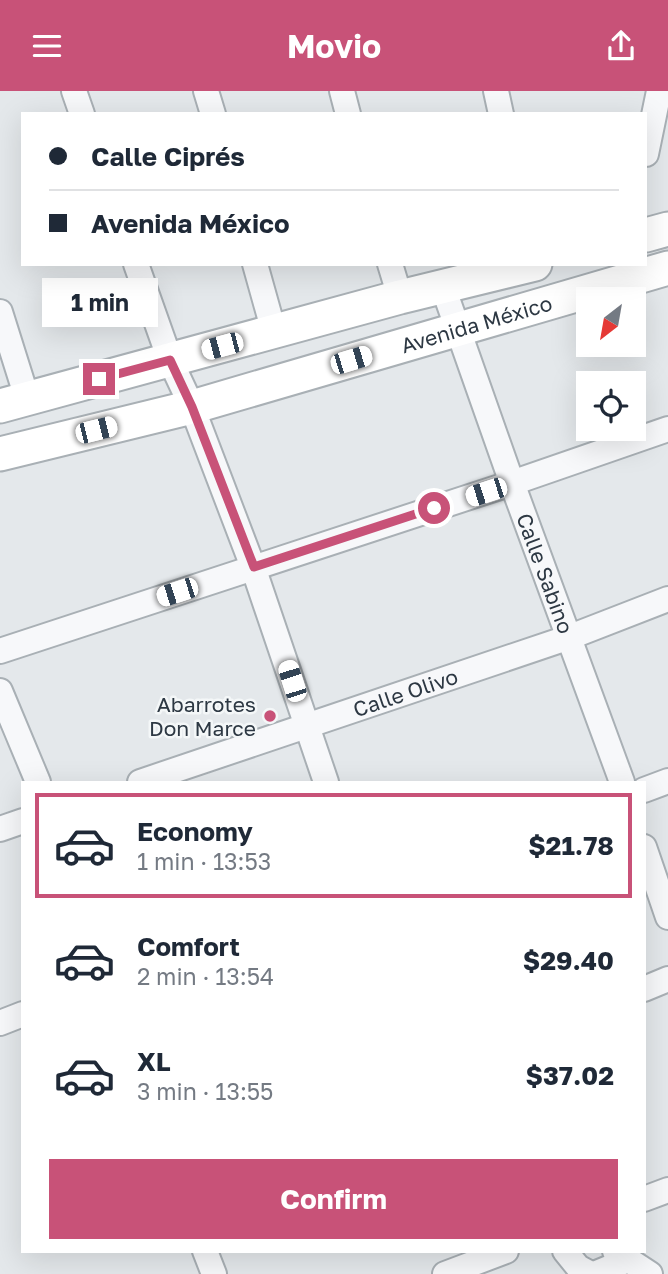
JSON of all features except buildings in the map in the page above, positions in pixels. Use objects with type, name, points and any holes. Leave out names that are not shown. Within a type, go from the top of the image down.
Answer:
[{"type":"street","points":[[74,91],[81,112]]},
{"type":"street","points":[[206,91],[212,112]]},
{"type":"street","points":[[342,91],[347,112]]},
{"type":"street","points":[[496,91],[501,112]]},
{"type":"street","points":[[647,149],[659,91]]},
{"type":"street","points":[[647,235],[668,229]]},
{"type":"street","points":[[137,266],[170,360],[192,407],[254,567],[326,781]]},
{"type":"street","points":[[256,266],[274,332]]},
{"type":"street","points":[[391,266],[400,297]]},
{"type":"street","name":"Avenida México","points":[[13,402],[400,297],[527,266]]},
{"type":"street","name":"Avenida México","points":[[0,454],[192,407],[457,328],[625,272],[668,268]]},
{"type":"street","name":"Calle Sabino","points":[[443,286],[622,781]]},
{"type":"street","points":[[0,312],[13,402]]},
{"type":"street","points":[[0,651],[668,429]]},
{"type":"street","name":"Calle Olivo","points":[[143,781],[569,637],[668,599]]},
{"type":"street","points":[[3,705],[38,781]]},
{"type":"street","points":[[646,789],[668,781]]},
{"type":"street","points":[[0,829],[21,822]]},
{"type":"street","points":[[646,853],[668,918]]},
{"type":"street","points":[[646,988],[668,979]]},
{"type":"street","points":[[0,1023],[21,1015]]},
{"type":"street","points":[[646,1198],[668,1190]]},
{"type":"street","points":[[206,1253],[214,1274]]},
{"type":"street","points":[[445,1274],[497,1253]]},
{"type":"street","points":[[567,1253],[578,1267],[593,1274],[621,1255],[650,1274]]},
{"type":"place","name":"Abarrotes Don Marce","points":[[270,716]]},
{"type":"route","points":[[99,379],[170,360],[192,407],[254,567],[434,508]]}]
